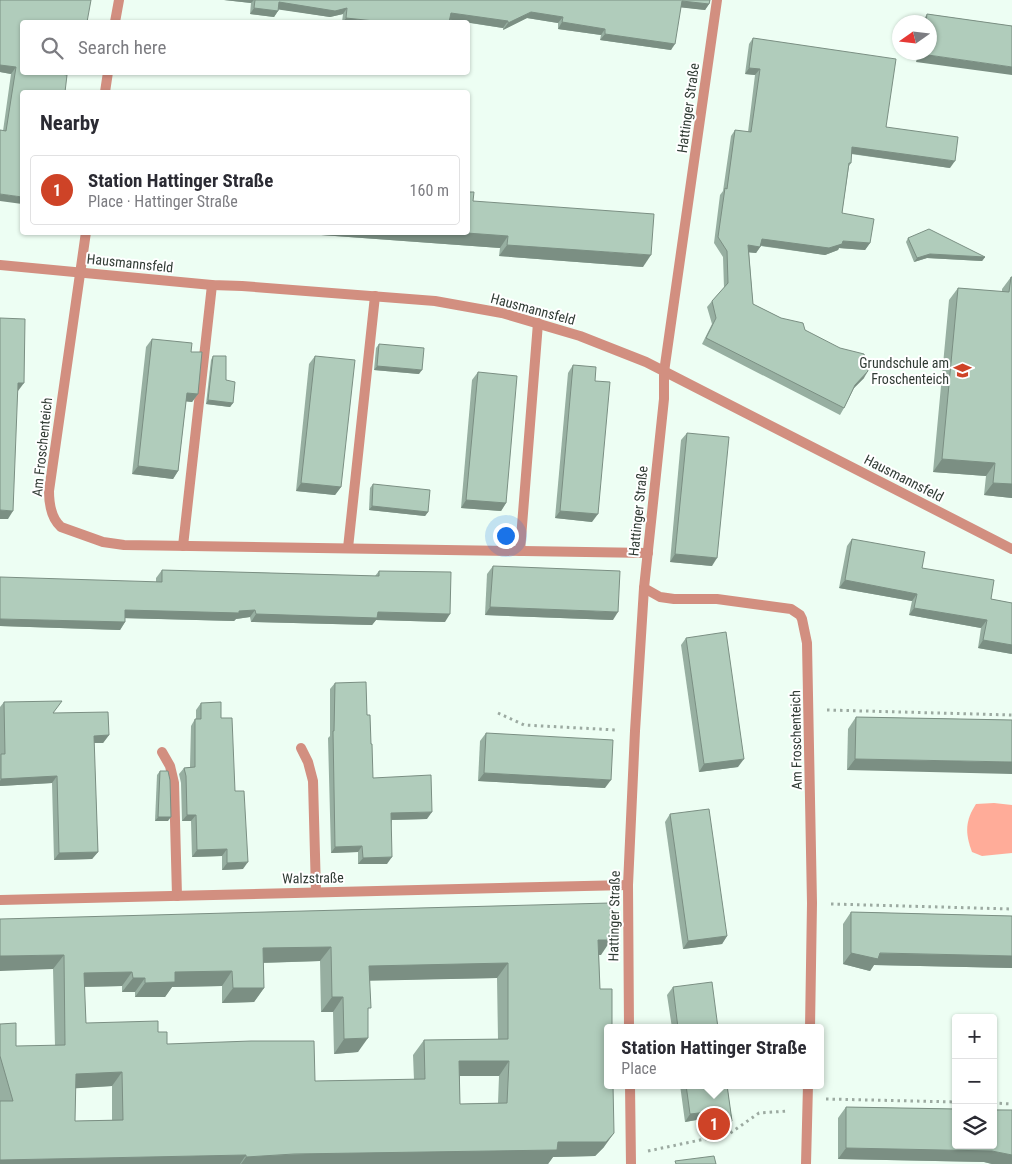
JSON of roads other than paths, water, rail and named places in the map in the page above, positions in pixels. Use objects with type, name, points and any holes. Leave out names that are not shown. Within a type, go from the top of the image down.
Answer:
[{"type":"street","points":[[115,20],[118,0]]},
{"type":"street","name":"Hattinger Straße","points":[[629,1024],[628,885],[644,588],[664,399],[664,372],[717,0]]},
{"type":"street","points":[[105,90],[108,75]]},
{"type":"street","name":"Am Froschenteich","points":[[85,235],[49,491],[49,503],[52,514],[56,522],[66,530],[103,542],[124,545],[648,552]]},
{"type":"street","name":"Hausmannsfeld","points":[[0,265],[212,285],[435,301],[502,313],[538,323],[580,336],[638,359],[1012,549]]},
{"type":"street","points":[[183,546],[212,285]]},
{"type":"street","points":[[348,548],[375,296]]},
{"type":"street","points":[[520,550],[538,323]]},
{"type":"street","name":"Am Froschenteich","points":[[644,588],[660,597],[687,600],[717,599],[784,608],[796,611],[802,619],[806,634],[809,710],[812,903],[810,1024]]},
{"type":"street","points":[[301,748],[308,762],[313,781],[316,892]]},
{"type":"street","points":[[162,752],[170,766],[174,782],[177,896]]},
{"type":"street","name":"Walzstraße","points":[[0,900],[628,885]]},
{"type":"street","points":[[630,1089],[630,1159]]},
{"type":"street","points":[[806,1164],[808,1089]]},
{"type":"place","name":"Grundschule am Froschenteich","points":[[963,371]]},
{"type":"place","name":"Station Hattinger Straße","points":[[714,1124]]}]
